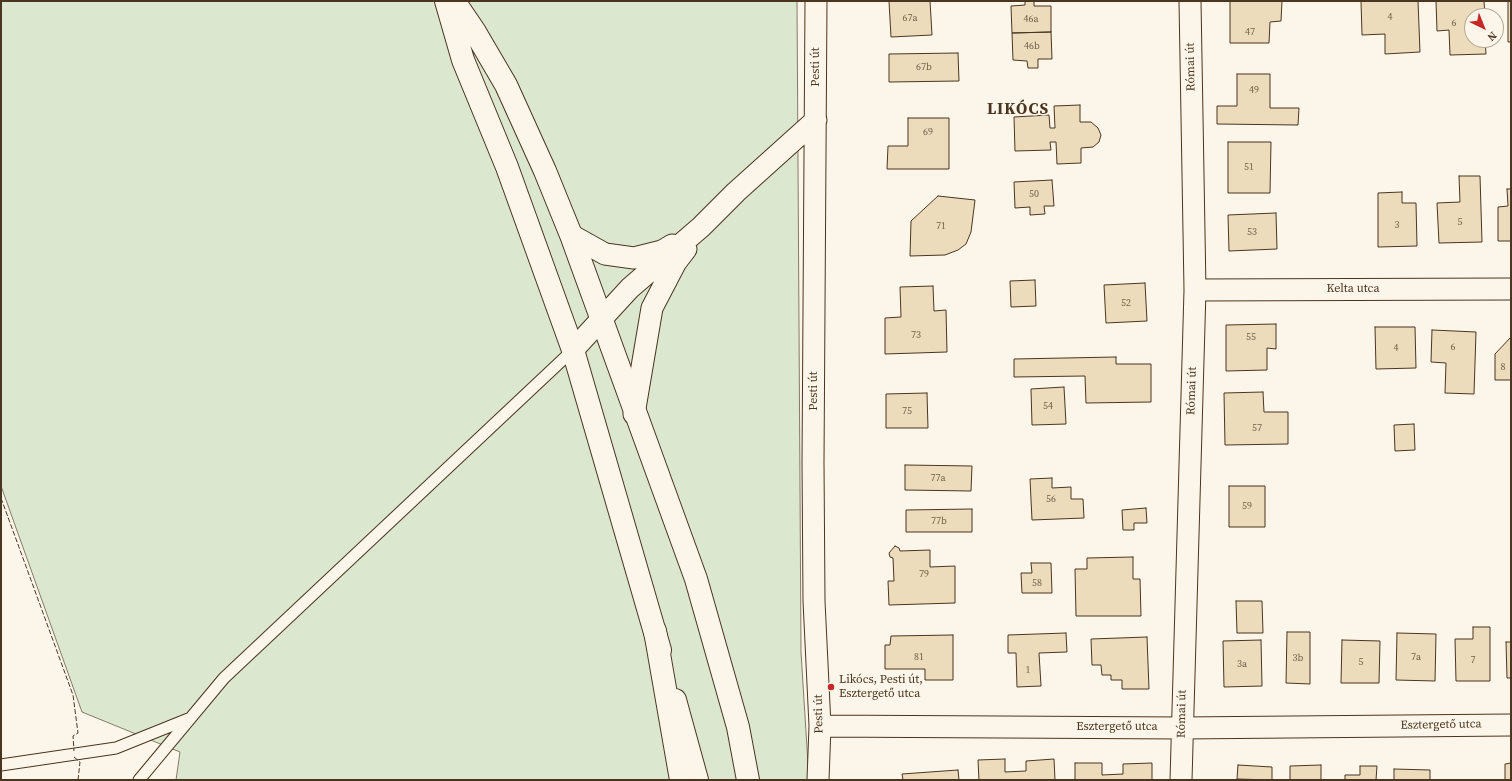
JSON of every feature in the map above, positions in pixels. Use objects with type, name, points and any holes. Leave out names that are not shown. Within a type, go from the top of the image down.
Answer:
[{"type":"main road","points":[[446,1],[463,60],[506,167],[573,350],[697,780]]},
{"type":"main road","points":[[454,1],[475,32],[506,85],[545,171],[571,235],[602,319],[634,414],[696,579],[738,727],[748,780]]},
{"type":"main road","points":[[655,631],[681,780]]},
{"type":"street","name":"Pesti út","points":[[816,1],[814,593],[820,726],[818,780]]},
{"type":"street","name":"Római út","points":[[1181,780],[1195,290],[1190,1]]},
{"type":"street","points":[[573,350],[630,288],[701,228],[736,192],[816,120]]},
{"type":"street","points":[[571,235],[605,254],[634,258],[662,251],[701,228]]},
{"type":"street","points":[[634,414],[652,308],[676,262],[701,228]]},
{"type":"street","name":"Kelta utca","points":[[1195,290],[1511,289]]},
{"type":"street","name":"Esztergető utca","points":[[820,726],[1182,728],[1511,725]]},
{"type":"lane","points":[[139,780],[224,678],[573,350]]},
{"type":"lane","points":[[1,765],[116,748],[190,718]]},
{"type":"green space","points":[[1,1],[797,1],[801,652],[809,780],[176,780],[180,752],[82,712],[1,486]]},
{"type":"building","points":[[889,1],[930,1],[932,35],[891,37]]},
{"type":"building","points":[[1025,1],[1034,1],[1034,6],[1051,6],[1051,32],[1012,33],[1011,6],[1025,5]]},
{"type":"building","points":[[1230,1],[1282,1],[1281,21],[1270,22],[1269,43],[1230,43]]},
{"type":"building","points":[[1361,1],[1418,1],[1420,52],[1385,54],[1385,34],[1362,35]]},
{"type":"building","points":[[1436,1],[1484,1],[1484,8],[1464,8],[1464,48],[1486,48],[1486,54],[1450,55],[1449,30],[1437,31]]},
{"type":"building","points":[[1508,1],[1511,1],[1511,42],[1508,42]]},
{"type":"building","points":[[1051,32],[1052,59],[1038,59],[1038,68],[1028,68],[1027,61],[1013,60],[1012,33]]},
{"type":"building","points":[[958,53],[959,81],[889,82],[889,54]]},
{"type":"building","points":[[1237,74],[1270,74],[1270,108],[1299,108],[1298,125],[1217,124],[1217,106],[1237,106]]},
{"type":"building","points":[[1080,105],[1080,122],[1091,122],[1098,128],[1101,135],[1099,142],[1093,147],[1081,148],[1081,163],[1057,164],[1056,142],[1050,142],[1051,150],[1015,151],[1014,117],[1049,115],[1050,128],[1055,128],[1054,106]]},
{"type":"building","points":[[908,118],[949,118],[949,169],[887,169],[888,146],[908,146]]},
{"type":"building","points":[[1228,142],[1271,142],[1270,193],[1228,193]]},
{"type":"building","points":[[1459,176],[1480,176],[1482,242],[1439,243],[1437,203],[1460,202]]},
{"type":"building","points":[[1052,180],[1054,206],[1044,206],[1045,214],[1030,215],[1030,207],[1015,208],[1014,182]]},
{"type":"building","points":[[1507,189],[1511,189],[1511,241],[1498,241],[1498,207],[1508,206]]},
{"type":"building","points":[[1402,192],[1402,203],[1416,203],[1417,246],[1378,247],[1378,193]]},
{"type":"building","points":[[938,196],[975,200],[971,232],[966,244],[958,250],[945,255],[910,256],[911,221]]},
{"type":"building","points":[[1276,213],[1277,249],[1229,251],[1228,215]]},
{"type":"building","points":[[1035,280],[1036,306],[1011,307],[1010,281]]},
{"type":"building","points":[[1145,283],[1147,321],[1106,323],[1104,285]]},
{"type":"building","points":[[933,286],[934,311],[946,310],[947,352],[885,354],[885,318],[901,317],[900,287]]},
{"type":"building","points":[[1276,324],[1276,349],[1267,348],[1267,370],[1226,371],[1226,325]]},
{"type":"building","points":[[1375,327],[1415,327],[1416,368],[1376,369]]},
{"type":"building","points":[[1432,330],[1476,332],[1474,394],[1445,393],[1446,363],[1431,362]]},
{"type":"building","points":[[1511,337],[1511,380],[1495,380],[1495,354]]},
{"type":"building","points":[[1116,357],[1116,364],[1151,364],[1151,402],[1086,403],[1085,376],[1014,377],[1014,359]]},
{"type":"building","points":[[1064,387],[1066,424],[1032,425],[1031,389]]},
{"type":"building","points":[[1263,392],[1264,412],[1288,412],[1288,444],[1225,445],[1224,393]]},
{"type":"building","points":[[927,393],[928,428],[886,428],[886,394]]},
{"type":"building","points":[[1414,424],[1415,450],[1395,451],[1394,425]]},
{"type":"building","points":[[905,465],[972,466],[971,491],[905,490]]},
{"type":"building","points":[[1052,478],[1052,488],[1071,487],[1071,499],[1083,499],[1084,518],[1032,520],[1030,479]]},
{"type":"building","points":[[1229,486],[1265,486],[1265,527],[1229,527]]},
{"type":"building","points":[[1146,508],[1147,523],[1134,523],[1134,530],[1123,530],[1122,510]]},
{"type":"building","points":[[972,509],[972,532],[906,532],[906,510]]},
{"type":"building","points":[[895,546],[899,548],[900,551],[930,550],[930,567],[955,566],[955,603],[889,605],[888,581],[894,581],[893,558],[890,557],[889,553]]},
{"type":"building","points":[[1133,557],[1133,579],[1140,579],[1141,616],[1076,616],[1075,569],[1087,569],[1087,558]]},
{"type":"building","points":[[1031,563],[1051,563],[1052,593],[1022,593],[1021,573],[1032,573]]},
{"type":"building","points":[[1236,601],[1262,601],[1263,633],[1237,633]]},
{"type":"building","points":[[1473,627],[1490,627],[1490,681],[1456,681],[1455,639],[1473,639]]},
{"type":"building","points":[[1287,632],[1310,632],[1310,684],[1286,683]]},
{"type":"building","points":[[1066,633],[1067,652],[1039,653],[1041,686],[1017,687],[1016,653],[1008,653],[1008,635]]},
{"type":"building","points":[[1397,633],[1436,634],[1435,681],[1396,680]]},
{"type":"building","points":[[953,635],[953,680],[925,680],[925,669],[885,669],[885,645],[890,645],[891,636]]},
{"type":"building","points":[[1147,637],[1149,689],[1122,689],[1122,680],[1111,680],[1111,675],[1102,675],[1101,665],[1092,665],[1091,639]]},
{"type":"building","points":[[1261,640],[1262,686],[1224,687],[1223,641]]},
{"type":"building","points":[[1342,640],[1380,641],[1379,683],[1341,683]]},
{"type":"building","points":[[1506,642],[1511,642],[1511,678],[1507,678]]},
{"type":"building","points":[[1005,759],[1005,772],[1026,771],[1026,761],[1054,759],[1055,780],[979,780],[978,760]]},
{"type":"building","points":[[1075,763],[1102,763],[1102,775],[1123,774],[1123,764],[1152,763],[1152,780],[1075,780]]},
{"type":"building","points":[[1511,763],[1511,780],[1505,780],[1505,764]]},
{"type":"building","points":[[1238,765],[1272,767],[1272,780],[1237,779]]},
{"type":"building","points":[[1321,765],[1321,780],[1290,780],[1290,766]]},
{"type":"building","points":[[1360,766],[1377,766],[1376,780],[1345,780],[1345,775],[1360,775]]},
{"type":"building","points":[[1394,769],[1430,770],[1430,780],[1394,780]]},
{"type":"building","points":[[958,770],[959,780],[903,780],[902,774]]},
{"type":"fence","points":[[1,498],[73,695],[78,733],[73,736],[74,751]]},
{"type":"fence","points":[[74,757],[80,762],[78,780]]},
{"type":"place","name":"Likócs, Pesti út, Esztergető utca","points":[[831,687]]},
{"type":"district","name":"LIKÓCS","points":[[1018,110]]}]
